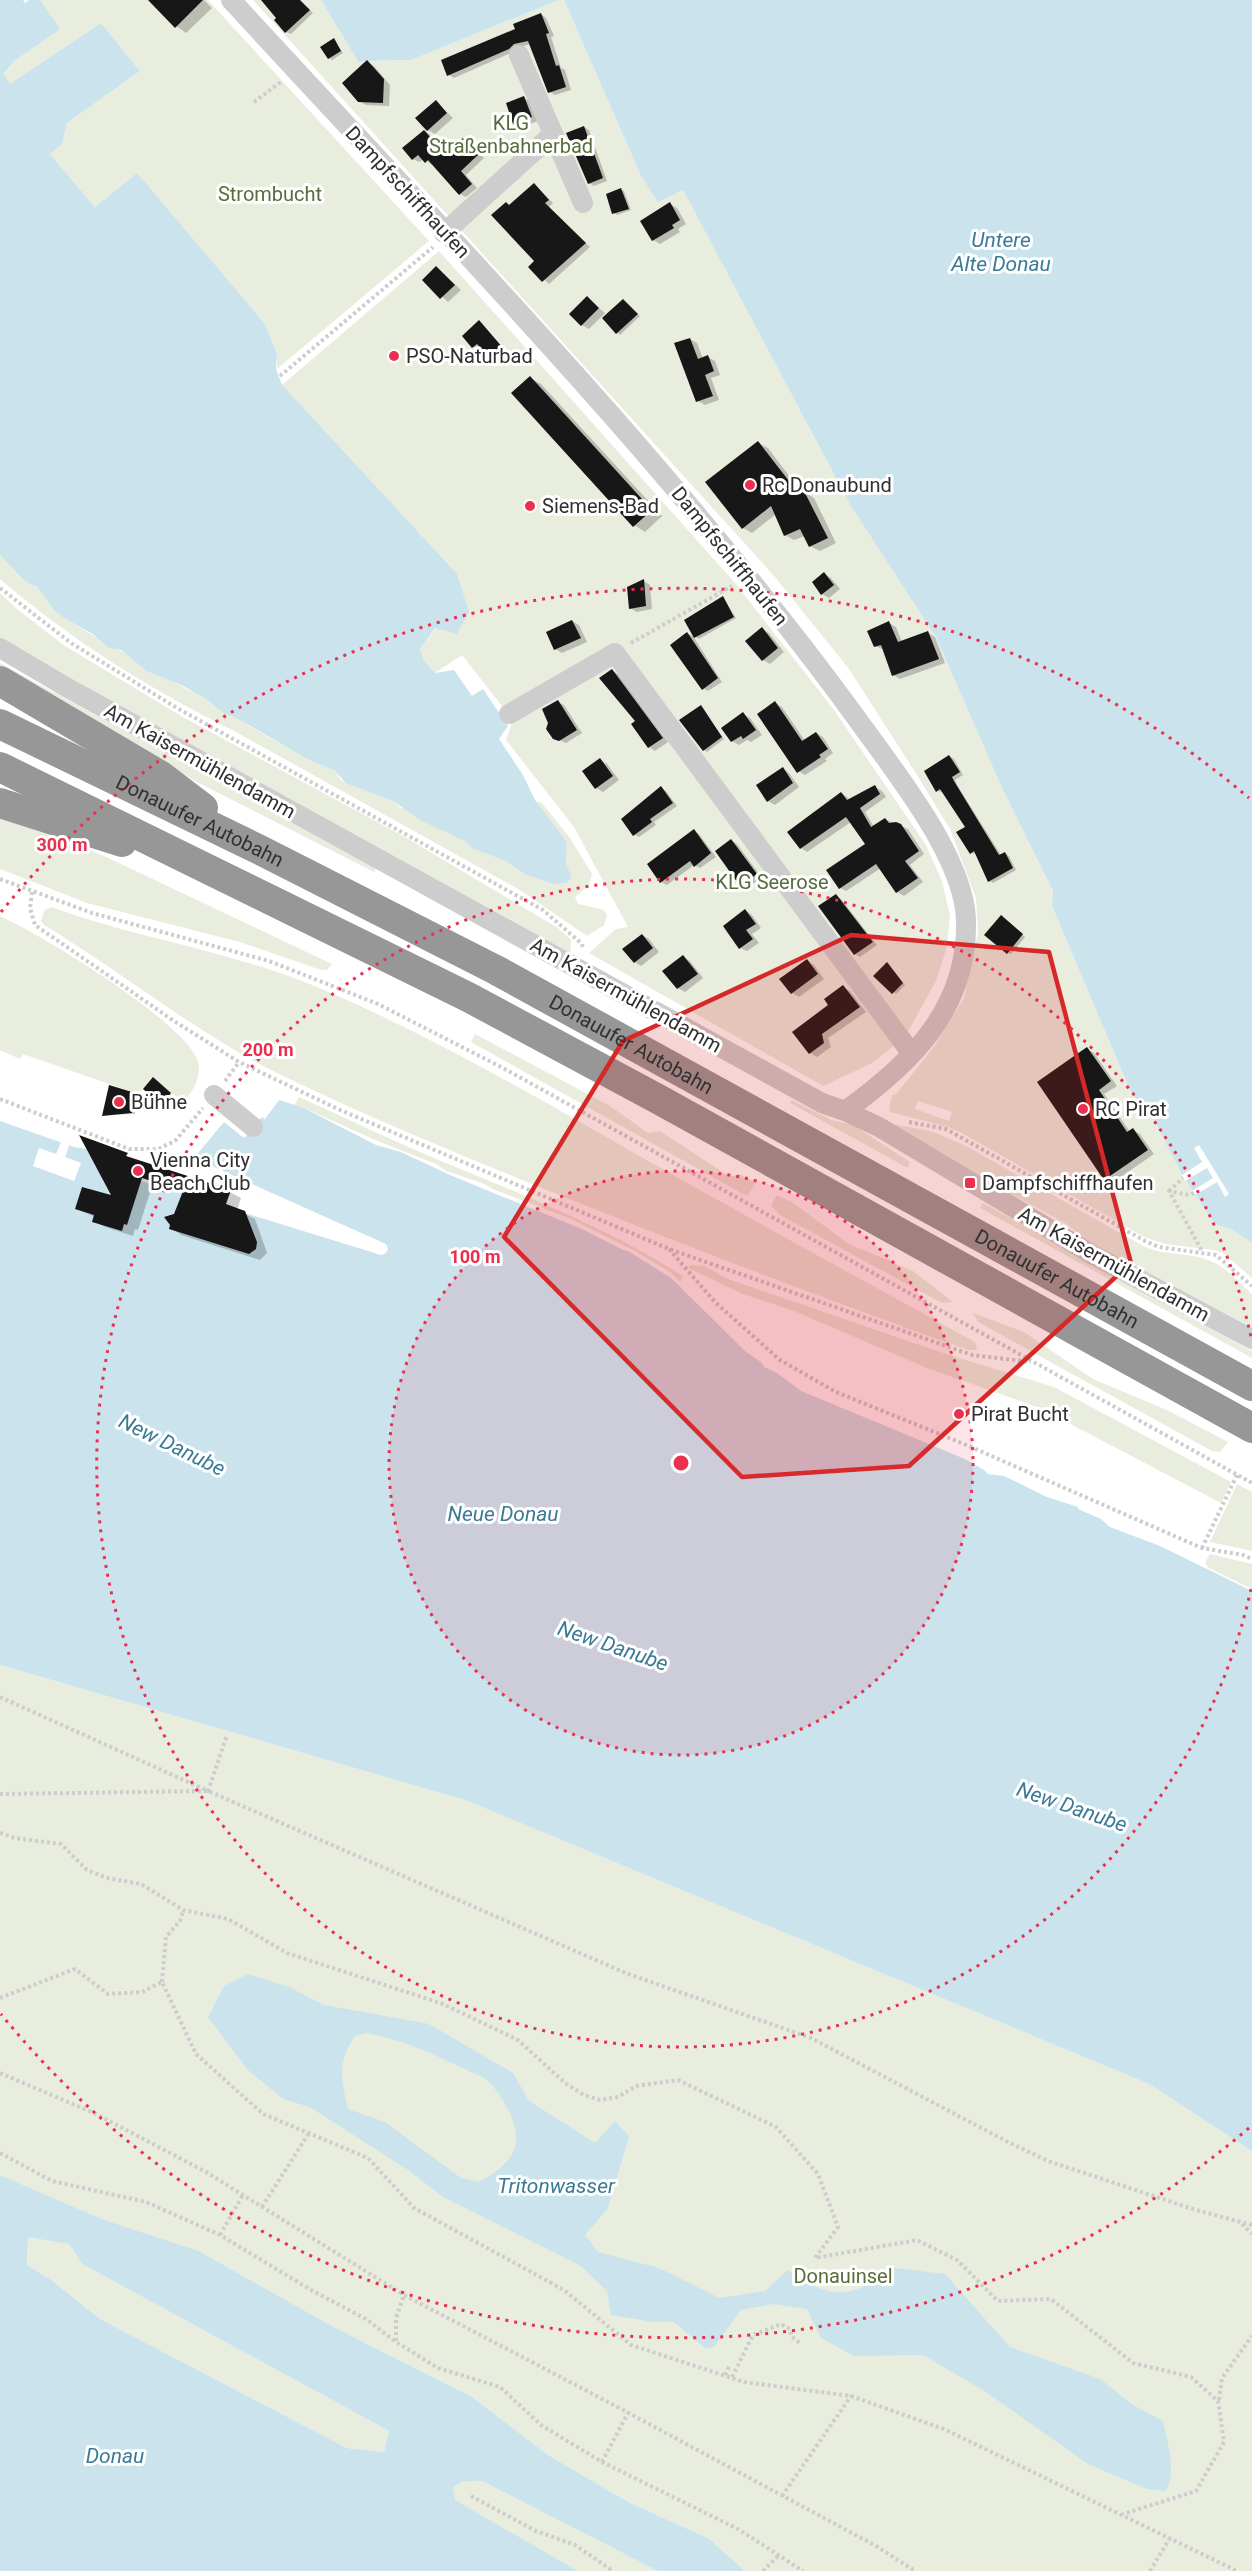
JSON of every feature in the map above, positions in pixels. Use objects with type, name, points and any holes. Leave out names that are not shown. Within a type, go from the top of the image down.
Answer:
[{"type":"highway","points":[[0,681],[161,776],[258,849]]},
{"type":"highway","name":"Donauufer Autobahn","points":[[0,724],[258,849],[465,954],[610,1031],[1252,1386]]},
{"type":"highway","name":"Donauufer Autobahn","points":[[0,767],[212,869],[448,987],[1252,1428]]},
{"type":"highway","points":[[0,803],[38,817],[212,869]]},
{"type":"street","name":"Dampfschiffhaufen","points":[[231,0],[671,484],[749,577],[799,639],[910,791],[956,870],[966,918],[963,962],[956,990],[936,1026],[912,1054],[894,1072],[845,1111]]},
{"type":"street","points":[[519,55],[583,203]]},
{"type":"street","points":[[446,234],[553,134]]},
{"type":"street","name":"Am Kaisermühlendamm","points":[[0,648],[66,687],[822,1103],[879,1127],[1093,1255],[1252,1339]]},
{"type":"street","points":[[509,714],[615,653],[912,1054]]},
{"type":"street","points":[[214,1095],[254,1127]]},
{"type":"path","points":[[254,102],[296,71]]},
{"type":"path","points":[[280,376],[446,234]]},
{"type":"path","points":[[615,653],[749,577]]},
{"type":"path","points":[[0,588],[71,643],[177,708],[543,910],[582,945],[586,958]]},
{"type":"path","points":[[0,879],[92,913],[269,962],[378,1004],[503,1068],[1252,1483]]},
{"type":"path","points":[[32,892],[30,908],[35,925],[174,1021],[239,1062],[340,1110],[669,1249],[972,1355],[1035,1363]]},
{"type":"path","points":[[0,1099],[129,1149],[158,1149],[175,1141],[239,1062]]},
{"type":"path","points":[[907,1121],[946,1129],[1145,1242],[1159,1247],[1202,1251],[1216,1255],[1252,1286]]},
{"type":"path","points":[[1169,1191],[1184,1178]]},
{"type":"path","points":[[1169,1191],[1202,1251]]},
{"type":"path","points":[[1169,1191],[1189,1195],[1194,1193]]},
{"type":"path","points":[[669,1249],[688,1268],[715,1302],[780,1360],[836,1392],[964,1444],[1202,1548],[1252,1559]]},
{"type":"path","points":[[1202,1548],[1237,1475]]},
{"type":"path","points":[[0,1697],[208,1791],[628,1974],[811,2038],[1006,2141],[1048,2160],[1252,2225]]},
{"type":"path","points":[[208,1791],[227,1735]]},
{"type":"path","points":[[0,1794],[208,1791]]},
{"type":"path","points":[[0,1833],[15,1838],[61,1844],[87,1870],[107,1878],[141,1884],[183,1910],[228,1919],[287,1953],[443,2004],[518,2040],[565,2083],[584,2095],[600,2100],[618,2097],[636,2086],[678,2080],[689,2085],[776,2127],[818,2174],[838,2227],[814,2258],[917,2240],[957,2260],[998,2301],[1051,2300],[1133,2363],[1191,2377],[1218,2401]]},
{"type":"path","points":[[183,1910],[180,1922],[166,1938],[162,1982],[196,2054],[263,2114],[368,2158],[414,2208],[564,2290],[631,2345],[744,2382],[851,2396],[944,2429],[1237,2571]]},
{"type":"path","points":[[0,1998],[75,1969],[108,1994],[142,1992],[162,1982]]},
{"type":"path","points":[[0,2073],[96,2114],[206,2172],[404,2295],[876,2546],[915,2571]]},
{"type":"path","points":[[262,2207],[309,2133]]},
{"type":"path","points":[[0,2153],[52,2181],[146,2202],[220,2235],[311,2290],[366,2319],[396,2342],[438,2368],[500,2387],[541,2425],[602,2462],[738,2529],[803,2571]]},
{"type":"path","points":[[220,2235],[243,2195]]},
{"type":"path","points":[[1241,2223],[1252,2234]]},
{"type":"path","points":[[396,2342],[396,2318],[404,2295]]},
{"type":"path","points":[[732,2378],[753,2335],[781,2324],[790,2329],[791,2336],[800,2343]]},
{"type":"path","points":[[1123,2514],[1196,2492],[1224,2442],[1218,2401],[1222,2378],[1252,2336]]},
{"type":"path","points":[[725,2375],[730,2365]]},
{"type":"path","points":[[782,2496],[851,2396]]},
{"type":"path","points":[[602,2462],[628,2413]]},
{"type":"path","points":[[471,2496],[536,2531],[575,2545],[613,2571]]},
{"type":"path","points":[[1150,2571],[1170,2538]]},
{"type":"path","points":[[763,2571],[780,2555]]},
{"type":"highlighted area","points":[[851,935],[1049,952],[1131,1263],[909,1466],[742,1477],[504,1237],[623,1041]]},
{"type":"green space","name":"Strombucht","points":[[40,0],[208,0],[429,241],[277,369],[277,354],[137,173],[95,207],[50,154],[62,144],[67,123],[140,71],[101,23],[10,85],[4,75],[14,61],[59,29]]},
{"type":"green space","name":"KLG Straßenbahnerbad","points":[[253,0],[321,0],[359,63],[411,60],[559,0],[564,0],[641,176],[683,190],[852,508],[936,637],[1002,788],[1053,891],[1052,906],[1130,1090],[1143,1110],[1148,1108],[1182,1175],[1215,1224],[1232,1230],[1252,1243],[1252,1278],[1223,1253],[1165,1244],[1144,1237],[960,1132],[890,1112],[892,1095],[896,1094],[933,1048],[964,998],[978,932],[976,898],[950,829],[917,775],[849,669],[775,577]],"holes":[[[918,1101],[952,1112],[949,1121],[915,1109]]]},
{"type":"green space","name":"KLG Seerose","points":[[439,251],[736,584],[834,710],[926,845],[942,881],[950,916],[947,947],[936,981],[905,1037],[872,1063],[823,1086],[589,953],[616,929],[628,927],[574,827],[506,740],[513,720],[462,655],[435,673],[424,661],[420,649],[436,628],[282,385]]},
{"type":"green space","points":[[0,555],[40,591],[65,619],[188,690],[212,698],[249,726],[307,759],[335,771],[341,780],[393,801],[401,808],[541,802],[570,838],[592,874],[589,885],[575,897],[578,904],[604,910],[607,915],[604,925],[587,936],[520,890],[173,699],[113,663],[55,623],[0,579]]},
{"type":"green space","points":[[0,593],[65,646],[183,717],[405,837],[558,928],[571,940],[570,955],[0,639]]},
{"type":"green space","points":[[0,663],[376,868],[374,872],[197,782],[0,666]]},
{"type":"green space","points":[[0,815],[102,855],[332,964],[327,970],[321,970],[240,942],[87,903],[0,869]]},
{"type":"green space","points":[[51,907],[118,928],[252,964],[317,987],[403,1026],[527,1092],[975,1342],[976,1350],[968,1350],[644,1229],[437,1145],[305,1087],[214,1038],[44,925],[41,921],[44,911]]},
{"type":"green space","points":[[0,916],[46,941],[108,980],[165,1022],[185,1042],[197,1059],[199,1070],[194,1087],[184,1101],[154,1078],[138,1094],[23,1054],[20,1059],[0,1050]]},
{"type":"green space","points":[[475,1034],[610,1106],[648,1133],[660,1131],[730,1177],[740,1174],[755,1183],[749,1194],[745,1195],[471,1042]]},
{"type":"green space","points":[[299,1097],[565,1213],[683,1276],[680,1282],[670,1272],[635,1251],[569,1218],[446,1171],[436,1164],[302,1107],[294,1106]]},
{"type":"green space","points":[[792,1100],[831,1120],[853,1125],[910,1162],[908,1168],[790,1103]]},
{"type":"green space","points":[[891,1124],[931,1131],[966,1146],[1145,1247],[1161,1252],[1203,1258],[1217,1264],[1252,1294],[1252,1327],[1099,1249],[1065,1223],[982,1178]]},
{"type":"green space","points":[[777,1195],[793,1203],[849,1244],[913,1271],[953,1302],[942,1303],[780,1215],[771,1206]]},
{"type":"green space","points":[[983,1203],[1252,1351],[1252,1358],[980,1208]]},
{"type":"green space","points":[[691,1265],[704,1266],[728,1279],[940,1352],[1054,1387],[1231,1482],[1221,1503],[1040,1408],[927,1368],[794,1311],[743,1294],[688,1268]]},
{"type":"green space","points":[[973,1313],[1024,1332],[1093,1379],[1167,1410],[1228,1442],[1220,1452],[1212,1451],[978,1322]]},
{"type":"green space","points":[[1237,1484],[1252,1492],[1252,1551],[1210,1542]]},
{"type":"green space","points":[[1210,1554],[1252,1564],[1252,1589],[1209,1568],[1205,1563]]},
{"type":"green space","name":"Donauinsel","points":[[0,1665],[465,1800],[1149,2084],[1252,2151],[1252,2571],[745,2571],[708,2538],[630,2503],[548,2455],[472,2397],[330,2325],[199,2251],[102,2219],[0,2175]]},
{"type":"green space","points":[[28,2236],[69,2244],[82,2264],[389,2431],[384,2452],[347,2448],[100,2319],[50,2279],[27,2265]]},
{"type":"green space","points":[[482,2481],[658,2571],[578,2571],[454,2500],[453,2488],[461,2482]]},
{"type":"water","points":[[0,0],[23,0],[25,3],[29,0],[40,0],[60,29],[14,61],[4,74],[10,84],[101,23],[140,71],[67,123],[62,144],[50,154],[95,207],[137,173],[264,323],[277,354],[276,369],[282,385],[457,574],[469,612],[457,634],[435,628],[420,649],[424,661],[435,673],[454,670],[472,696],[483,689],[508,726],[499,739],[523,775],[535,800],[566,841],[566,863],[571,879],[566,883],[553,884],[525,874],[506,861],[472,848],[465,841],[422,821],[393,801],[346,783],[335,771],[307,759],[235,717],[224,713],[205,698],[147,671],[121,650],[109,648],[93,634],[65,619],[54,610],[37,587],[25,581],[0,555]]},
{"type":"water","points":[[321,0],[559,0],[411,60],[359,63]]},
{"type":"water","name":"Untere Alte Donau","points":[[564,0],[1252,0],[1252,1243],[1232,1230],[1215,1224],[1182,1175],[1148,1108],[1143,1110],[1130,1090],[1052,906],[1053,891],[1002,788],[936,637],[852,508],[683,190],[658,202],[641,176]]},
{"type":"water","name":"Neue Donau","points":[[279,1100],[302,1107],[376,1145],[401,1152],[628,1251],[671,1278],[745,1351],[764,1367],[777,1373],[801,1391],[965,1459],[988,1474],[1004,1476],[1047,1497],[1078,1507],[1101,1519],[1110,1527],[1160,1546],[1252,1591],[1252,2151],[1149,2084],[465,1800],[0,1665],[0,1121],[74,1147],[86,1149],[96,1167],[381,1255],[386,1253],[388,1249],[386,1244],[194,1158],[224,1122],[244,1138],[262,1117],[265,1119]]},
{"type":"water","name":"Tritonwasser","points":[[248,1974],[289,1987],[324,2005],[429,2024],[513,2073],[529,2101],[595,2143],[615,2121],[629,2136],[608,2208],[585,2235],[598,2252],[659,2268],[719,2298],[765,2291],[788,2270],[818,2287],[842,2292],[866,2285],[895,2268],[945,2274],[1010,2347],[1100,2379],[1133,2405],[1163,2421],[1171,2466],[1166,2491],[1147,2489],[1088,2464],[986,2392],[923,2355],[854,2356],[821,2338],[807,2309],[772,2304],[741,2310],[714,2347],[706,2349],[674,2322],[654,2322],[611,2315],[607,2291],[581,2266],[443,2197],[408,2170],[310,2107],[283,2099],[248,2070],[208,2017],[224,1986]],"holes":[[[366,2033],[429,2053],[481,2076],[489,2082],[507,2107],[515,2127],[515,2147],[504,2164],[479,2182],[461,2178],[385,2122],[348,2109],[342,2080],[345,2054],[355,2036]]]},
{"type":"water","name":"Donau","points":[[0,2175],[102,2219],[199,2251],[330,2325],[472,2397],[548,2455],[630,2503],[708,2538],[745,2571],[658,2571],[482,2481],[461,2482],[453,2488],[455,2500],[578,2571],[0,2571]],"holes":[[[28,2237],[69,2244],[82,2264],[389,2431],[384,2452],[347,2448],[100,2319],[50,2279],[27,2265]]]},
{"type":"pier","points":[[62,1140],[70,1143],[65,1157],[81,1163],[74,1181],[33,1166],[39,1148],[56,1154]]},
{"type":"pier","points":[[1199,1145],[1229,1194],[1225,1197],[1217,1182],[1195,1195],[1192,1191],[1213,1178],[1207,1168],[1185,1181],[1182,1175],[1202,1162],[1194,1148]]},
{"type":"building","points":[[148,0],[203,0],[175,28]]},
{"type":"building","points":[[261,0],[300,0],[310,10],[285,33]]},
{"type":"building","points":[[541,13],[549,33],[546,34],[556,66],[559,65],[566,87],[548,93],[528,41],[514,44],[509,49],[447,76],[441,60],[515,29],[513,24]]},
{"type":"building","points":[[334,38],[341,51],[328,59],[320,47]]},
{"type":"building","points":[[367,60],[384,79],[383,103],[358,102],[342,83]]},
{"type":"building","points":[[524,96],[532,117],[513,124],[506,103]]},
{"type":"building","points":[[436,100],[447,113],[427,131],[415,118]]},
{"type":"building","points":[[584,126],[603,178],[588,184],[566,133]]},
{"type":"building","points":[[424,130],[445,154],[463,138],[479,154],[461,171],[472,184],[459,195],[428,160],[425,163],[418,155],[412,160],[402,148]]},
{"type":"building","points":[[534,183],[549,200],[545,203],[586,243],[542,282],[528,267],[534,261],[491,215],[506,202],[509,205]]},
{"type":"building","points":[[621,188],[629,209],[612,214],[606,194]]},
{"type":"building","points":[[670,202],[680,220],[672,225],[674,228],[652,241],[640,221]]},
{"type":"building","points":[[436,266],[455,285],[440,299],[422,280]]},
{"type":"building","points":[[587,296],[599,308],[581,326],[569,314]]},
{"type":"building","points":[[623,299],[638,314],[616,334],[602,318]]},
{"type":"building","points":[[479,320],[509,355],[497,365],[477,344],[472,348],[462,336]]},
{"type":"building","points":[[690,338],[698,359],[708,355],[714,371],[705,375],[713,396],[696,402],[674,343]]},
{"type":"building","points":[[530,376],[652,510],[633,527],[511,393]]},
{"type":"building","name":"Rc Donaubund","points":[[758,441],[799,494],[804,491],[828,538],[809,547],[800,529],[784,536],[771,506],[742,529],[705,482]]},
{"type":"building","points":[[824,572],[834,585],[821,595],[812,582]]},
{"type":"building","points":[[644,579],[646,606],[629,609],[627,587]]},
{"type":"building","points":[[723,596],[734,617],[694,638],[684,620]]},
{"type":"building","points":[[572,620],[581,638],[554,650],[546,632]]},
{"type":"building","points":[[889,621],[898,642],[928,631],[939,659],[892,676],[881,645],[874,647],[867,631]]},
{"type":"building","points":[[762,627],[778,648],[762,661],[745,641]]},
{"type":"building","points":[[687,632],[718,678],[702,690],[670,645]]},
{"type":"building","points":[[612,669],[663,738],[648,748],[631,724],[635,721],[599,678]]},
{"type":"building","points":[[558,700],[577,730],[559,741],[553,739],[546,729],[548,723],[542,709]]},
{"type":"building","points":[[775,701],[802,741],[816,732],[828,749],[819,755],[821,757],[797,773],[757,714]]},
{"type":"building","points":[[701,705],[722,737],[703,751],[679,720]]},
{"type":"building","points":[[743,712],[756,730],[743,739],[741,736],[731,742],[721,728]]},
{"type":"building","points":[[949,755],[960,772],[952,777],[954,781],[999,855],[1005,852],[1013,868],[988,882],[974,851],[970,854],[956,832],[965,827],[940,789],[936,792],[924,771]]},
{"type":"building","points":[[600,758],[613,776],[595,789],[582,771]]},
{"type":"building","points":[[783,767],[793,783],[767,802],[756,785]]},
{"type":"building","points":[[875,785],[880,794],[860,808],[871,827],[885,818],[889,823],[901,824],[919,851],[905,861],[918,878],[896,893],[876,864],[839,889],[826,870],[865,844],[846,817],[800,849],[787,832],[841,792],[847,800]]},
{"type":"building","points":[[661,786],[673,803],[650,819],[652,822],[633,836],[621,819]]},
{"type":"building","points":[[694,829],[711,853],[694,867],[690,861],[660,883],[647,864]]},
{"type":"building","points":[[731,839],[757,874],[740,886],[715,851]]},
{"type":"building","points":[[836,894],[873,942],[854,955],[818,906]]},
{"type":"building","points":[[745,909],[756,924],[746,930],[753,939],[739,949],[723,926]]},
{"type":"building","points":[[1001,915],[1023,934],[1007,954],[984,935]]},
{"type":"building","points":[[642,934],[653,948],[634,963],[622,949]]},
{"type":"building","points":[[683,955],[698,974],[677,989],[662,971]]},
{"type":"building","points":[[807,959],[818,974],[791,994],[779,979]]},
{"type":"building","points":[[887,962],[903,983],[892,994],[873,976]]},
{"type":"building","points":[[843,985],[860,1007],[822,1034],[824,1043],[809,1054],[792,1032],[828,1005],[824,999]]},
{"type":"building","name":"RC Pirat","points":[[1087,1047],[1111,1081],[1099,1090],[1127,1132],[1133,1128],[1148,1150],[1104,1180],[1037,1082]]},
{"type":"building","points":[[153,1077],[171,1093],[161,1105],[143,1089]]},
{"type":"building","name":"Bühne","points":[[109,1085],[132,1092],[132,1113],[102,1116]]},
{"type":"building","points":[[79,1135],[128,1153],[126,1156],[231,1190],[226,1204],[245,1211],[257,1242],[256,1249],[249,1254],[169,1229],[170,1225],[164,1217],[174,1214],[183,1191],[142,1178],[127,1225],[124,1224],[122,1231],[92,1222],[94,1215],[75,1209],[82,1187],[111,1195]]},
{"type":"place","name":"PSO-Naturbad","points":[[394,356]]},
{"type":"place","name":"Rc Donaubund","points":[[750,485]]},
{"type":"place","name":"Siemens-Bad","points":[[530,506]]},
{"type":"place","name":"Bühne","points":[[119,1102]]},
{"type":"place","name":"RC Pirat","points":[[1083,1109]]},
{"type":"place","name":"Vienna City Beach Club","points":[[138,1171]]},
{"type":"place","name":"Dampfschiffhaufen","points":[[970,1183]]},
{"type":"place","name":"Pirat Bucht","points":[[959,1414]]},
{"type":"water label","name":"New Danube","points":[[172,1445]]},
{"type":"water label","name":"New Danube","points":[[613,1646]]},
{"type":"water label","name":"New Danube","points":[[1072,1807]]}]
